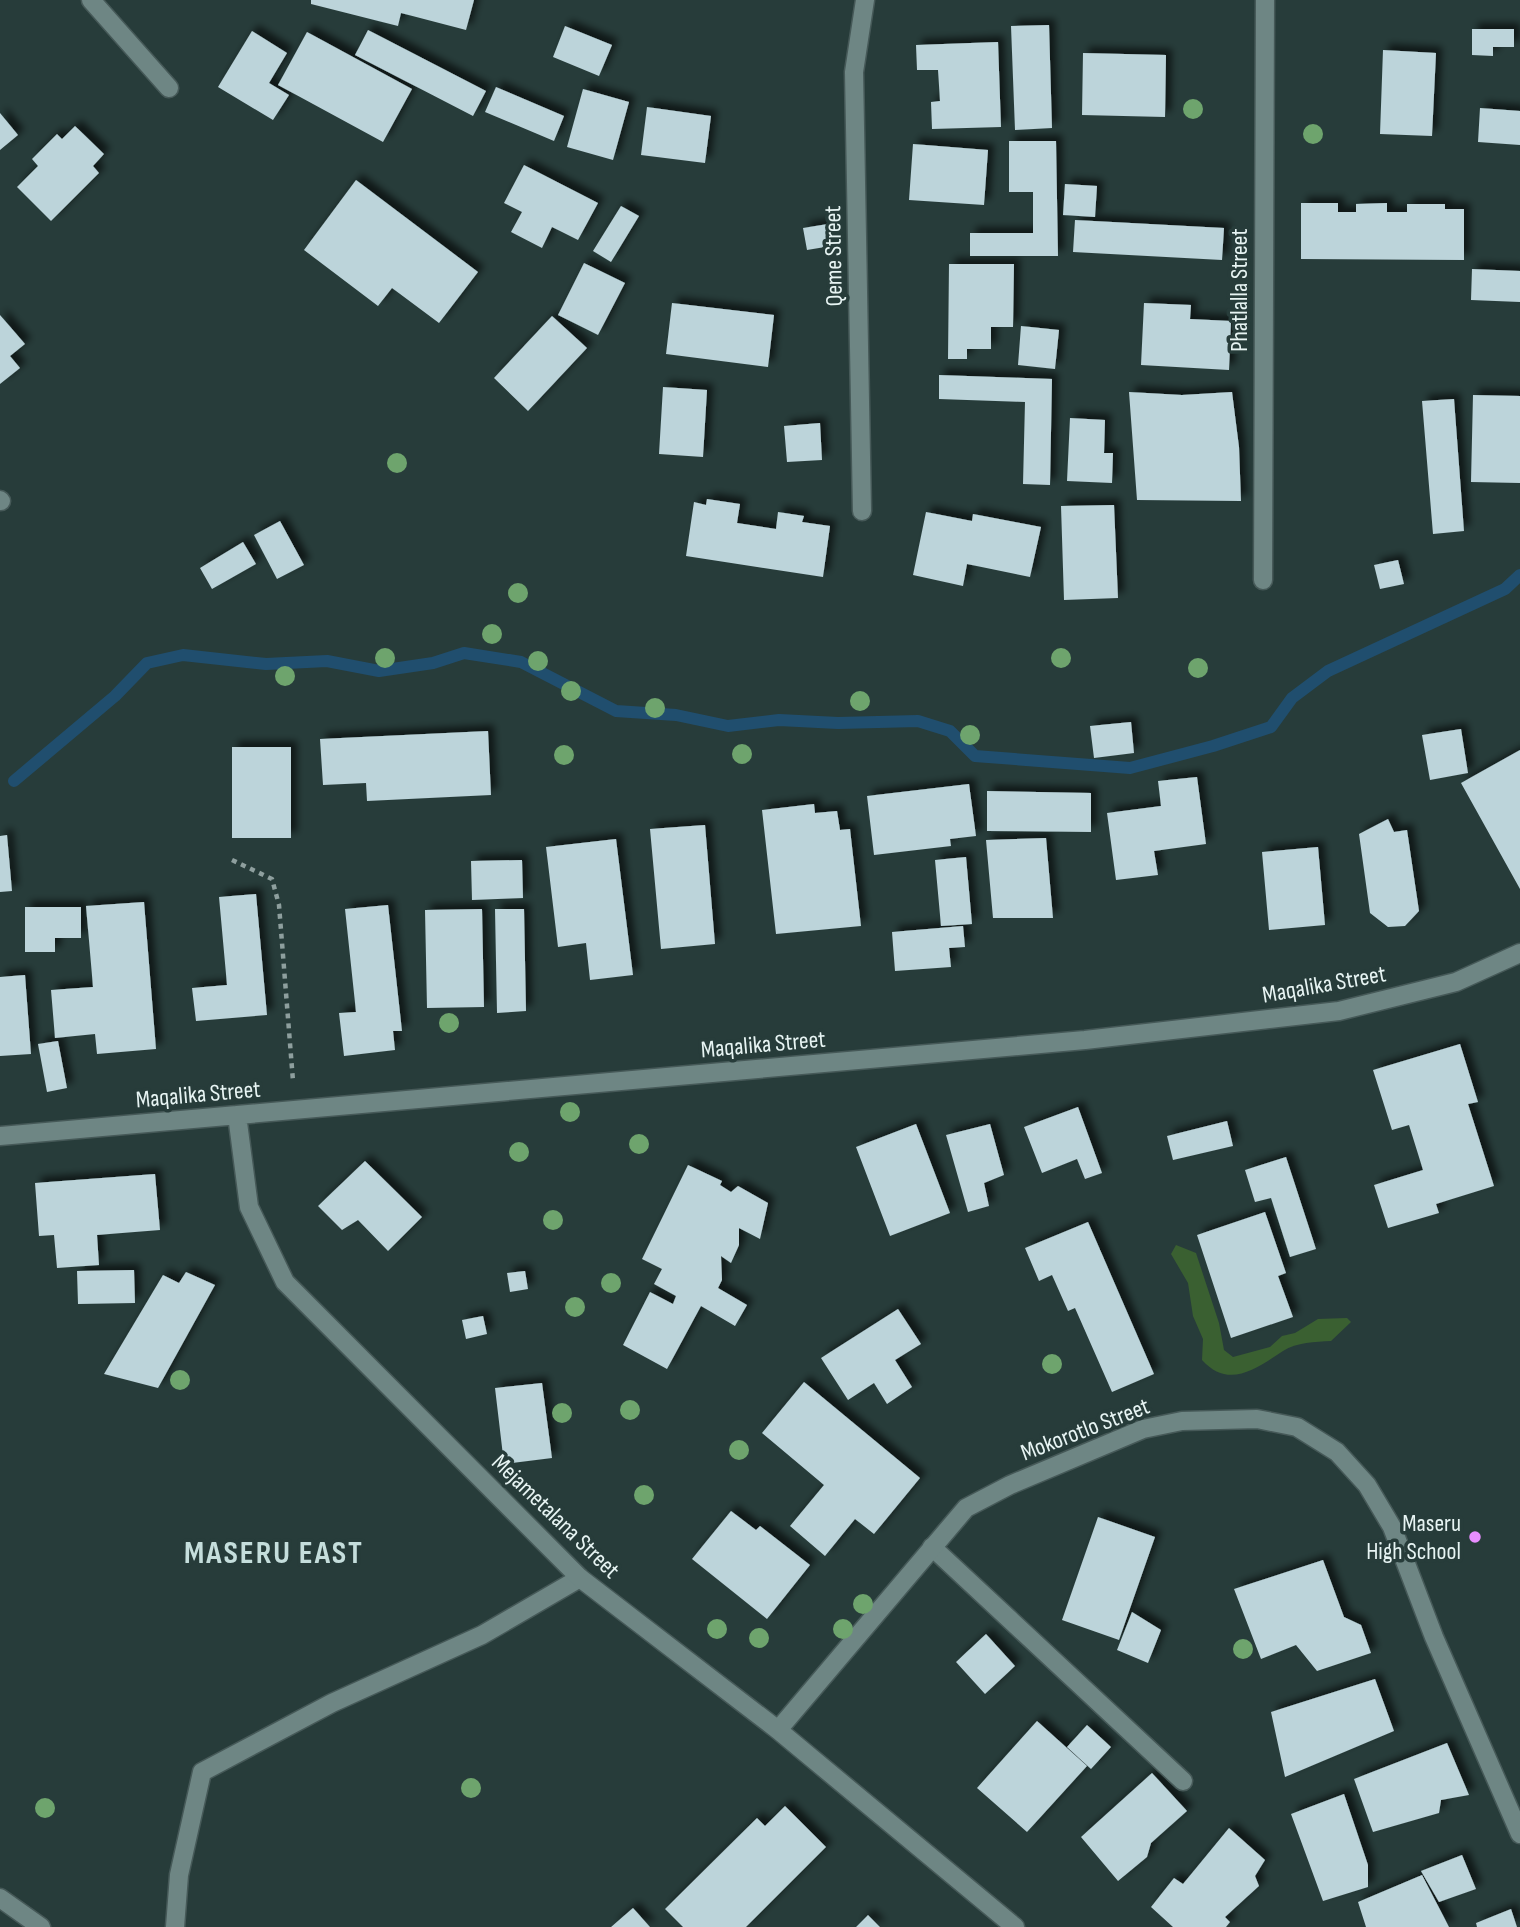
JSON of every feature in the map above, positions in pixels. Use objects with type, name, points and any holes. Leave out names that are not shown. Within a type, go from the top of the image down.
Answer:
[{"type":"street","points":[[91,0],[169,88]]},
{"type":"street","name":"Qeme Street","points":[[862,511],[855,72],[865,0]]},
{"type":"street","name":"Phatlalla Street","points":[[1263,580],[1265,0]]},
{"type":"street","name":"Maqalika Street","points":[[0,1136],[1086,1040],[1339,1011],[1456,982],[1520,953]]},
{"type":"street","name":"Mejametalana Street","points":[[237,1115],[249,1207],[285,1282],[580,1577],[778,1730],[1015,1927]]},
{"type":"street","name":"Mokorotlo Street","points":[[778,1730],[966,1508],[1010,1485],[1143,1429],[1182,1421],[1256,1419],[1297,1427],[1337,1452],[1367,1485],[1392,1527],[1434,1637],[1520,1834]]},
{"type":"street","points":[[932,1548],[1183,1782]]},
{"type":"street","points":[[175,1927],[179,1875],[202,1772],[332,1703],[482,1635],[580,1577]]},
{"type":"street","points":[[0,1898],[41,1927]]},
{"type":"path","points":[[232,860],[272,879],[296,1110]]},
{"type":"green space","points":[[1176,1245],[1196,1253],[1219,1323],[1224,1350],[1233,1357],[1270,1347],[1282,1336],[1295,1333],[1318,1319],[1347,1318],[1351,1322],[1331,1341],[1294,1346],[1243,1373],[1222,1374],[1202,1360],[1203,1339],[1193,1316],[1188,1283],[1171,1254]]},
{"type":"building","points":[[311,0],[474,0],[466,30],[401,13],[398,26],[311,4]]},
{"type":"building","points":[[1049,25],[1052,128],[1015,130],[1011,26]]},
{"type":"building","points":[[565,26],[612,45],[599,76],[553,57]]},
{"type":"building","points":[[1472,29],[1514,29],[1514,47],[1493,47],[1493,56],[1472,55]]},
{"type":"building","points":[[368,30],[486,91],[473,116],[355,55]]},
{"type":"building","points":[[252,31],[287,53],[269,83],[289,95],[273,120],[218,87]]},
{"type":"building","points":[[307,32],[412,89],[383,142],[278,85]]},
{"type":"building","points":[[998,42],[1001,127],[932,129],[931,102],[940,101],[938,70],[917,70],[916,45]]},
{"type":"building","points":[[1383,50],[1436,53],[1432,136],[1380,134]]},
{"type":"building","points":[[1083,53],[1166,55],[1165,117],[1082,115]]},
{"type":"building","points":[[496,87],[564,116],[554,141],[485,112]]},
{"type":"building","points":[[583,89],[629,102],[613,160],[567,147]]},
{"type":"building","points":[[647,107],[711,116],[705,163],[641,155]]},
{"type":"building","points":[[1480,108],[1520,111],[1520,145],[1478,142]]},
{"type":"building","points":[[0,113],[18,135],[0,150]]},
{"type":"building","points":[[75,126],[104,154],[93,166],[99,173],[51,221],[17,187],[38,166],[32,159],[57,134],[62,139]]},
{"type":"building","points":[[1009,141],[1056,141],[1058,256],[970,256],[970,233],[1033,233],[1033,192],[1009,192]]},
{"type":"building","points":[[913,144],[988,150],[984,205],[909,200]]},
{"type":"building","points":[[524,165],[598,203],[578,240],[552,227],[542,248],[511,232],[522,212],[504,203]]},
{"type":"building","points":[[356,180],[478,272],[439,323],[392,288],[378,306],[304,250]]},
{"type":"building","points":[[1065,184],[1097,186],[1095,217],[1063,215]]},
{"type":"building","points":[[1301,203],[1338,203],[1338,212],[1356,212],[1356,204],[1387,203],[1387,212],[1407,212],[1407,204],[1445,204],[1445,209],[1464,209],[1464,260],[1301,259]]},
{"type":"building","points":[[621,206],[639,216],[611,262],[593,251]]},
{"type":"building","points":[[1075,220],[1224,228],[1222,260],[1073,252]]},
{"type":"building","points":[[828,224],[831,246],[807,250],[803,228]]},
{"type":"building","points":[[584,263],[625,283],[598,335],[558,315]]},
{"type":"building","points":[[949,264],[1014,264],[1013,327],[991,327],[991,349],[967,349],[967,359],[948,359]]},
{"type":"building","points":[[1472,269],[1520,271],[1520,302],[1471,300]]},
{"type":"building","points":[[672,303],[774,315],[768,367],[666,354]]},
{"type":"building","points":[[1144,303],[1191,305],[1190,319],[1231,321],[1229,370],[1141,365]]},
{"type":"building","points":[[0,315],[25,344],[10,356],[20,368],[0,384]]},
{"type":"building","points":[[552,316],[587,348],[528,411],[494,378]]},
{"type":"building","points":[[1021,326],[1059,330],[1055,369],[1018,365]]},
{"type":"building","points":[[939,375],[1052,379],[1050,485],[1023,484],[1025,402],[939,399]]},
{"type":"building","points":[[663,387],[707,390],[703,457],[659,454]]},
{"type":"building","points":[[1129,392],[1182,395],[1232,392],[1239,447],[1241,501],[1137,500]]},
{"type":"building","points":[[1473,395],[1520,396],[1520,483],[1471,482]]},
{"type":"building","points":[[1454,399],[1464,531],[1433,534],[1422,401]]},
{"type":"building","points":[[1070,418],[1105,420],[1104,453],[1113,453],[1112,483],[1067,481]]},
{"type":"building","points":[[820,423],[822,460],[787,462],[784,426]]},
{"type":"building","points":[[707,499],[740,504],[737,523],[776,529],[778,512],[804,516],[802,522],[830,526],[823,577],[686,556],[694,502],[706,505]]},
{"type":"building","points":[[1114,505],[1118,598],[1064,600],[1061,506]]},
{"type":"building","points":[[926,512],[972,521],[973,514],[1041,527],[1030,577],[967,564],[963,586],[913,575]]},
{"type":"building","points":[[280,521],[304,565],[277,579],[254,535]]},
{"type":"building","points":[[243,542],[256,564],[212,589],[200,568]]},
{"type":"building","points":[[1398,560],[1404,584],[1380,589],[1374,565]]},
{"type":"building","points":[[1131,722],[1134,753],[1094,758],[1090,726]]},
{"type":"building","points":[[1461,729],[1468,773],[1430,780],[1422,735]]},
{"type":"building","points":[[488,731],[491,795],[367,801],[366,783],[323,785],[320,739]]},
{"type":"building","points":[[232,747],[291,747],[291,838],[232,838]]},
{"type":"building","points":[[1520,750],[1520,889],[1461,783]]},
{"type":"building","points":[[1197,777],[1206,844],[1154,851],[1158,875],[1116,880],[1107,813],[1161,806],[1158,781]]},
{"type":"building","points":[[969,784],[976,836],[950,839],[951,846],[874,855],[867,796]]},
{"type":"building","points":[[987,791],[1091,793],[1091,832],[987,831]]},
{"type":"building","points":[[814,804],[815,813],[837,811],[840,830],[850,829],[861,926],[776,934],[762,810]]},
{"type":"building","points":[[1388,819],[1394,832],[1407,830],[1419,911],[1405,926],[1388,927],[1370,913],[1359,834]]},
{"type":"building","points":[[705,825],[715,944],[661,949],[650,829]]},
{"type":"building","points":[[7,835],[12,891],[0,892],[0,836]]},
{"type":"building","points":[[1046,838],[1053,918],[993,918],[986,840]]},
{"type":"building","points":[[616,839],[633,975],[590,980],[586,943],[558,947],[546,847]]},
{"type":"building","points":[[1318,847],[1325,925],[1269,930],[1262,852]]},
{"type":"building","points":[[966,857],[972,924],[941,926],[935,860]]},
{"type":"building","points":[[522,860],[523,898],[472,900],[471,861]]},
{"type":"building","points":[[256,894],[267,1015],[196,1021],[192,988],[227,985],[219,897]]},
{"type":"building","points":[[144,902],[156,1049],[97,1054],[95,1034],[55,1038],[51,990],[93,987],[86,906]]},
{"type":"building","points":[[388,905],[402,1031],[393,1031],[395,1050],[344,1056],[339,1013],[356,1012],[345,909]]},
{"type":"building","points":[[25,907],[81,907],[81,938],[55,938],[55,952],[25,952]]},
{"type":"building","points":[[482,909],[484,1007],[427,1008],[425,910]]},
{"type":"building","points":[[495,909],[524,909],[526,1011],[497,1013]]},
{"type":"building","points":[[963,926],[965,947],[949,948],[951,967],[895,971],[892,932]]},
{"type":"building","points":[[25,975],[31,1054],[0,1056],[0,977]]},
{"type":"building","points":[[58,1041],[67,1088],[47,1092],[38,1044]]},
{"type":"building","points":[[1460,1044],[1478,1102],[1468,1104],[1494,1186],[1436,1204],[1439,1213],[1388,1228],[1374,1185],[1423,1170],[1409,1125],[1392,1130],[1373,1070]]},
{"type":"building","points":[[1078,1107],[1102,1173],[1085,1179],[1077,1159],[1042,1173],[1024,1127]]},
{"type":"building","points":[[1227,1121],[1233,1146],[1173,1160],[1167,1136]]},
{"type":"building","points":[[916,1124],[950,1213],[890,1236],[856,1147]]},
{"type":"building","points":[[990,1124],[1004,1175],[984,1183],[989,1206],[968,1212],[946,1135]]},
{"type":"building","points":[[1286,1157],[1316,1249],[1290,1257],[1271,1198],[1255,1202],[1245,1170]]},
{"type":"building","points":[[365,1161],[422,1217],[388,1251],[358,1220],[342,1230],[318,1206]]},
{"type":"building","points":[[688,1165],[722,1181],[720,1185],[731,1192],[738,1186],[768,1203],[760,1239],[739,1228],[739,1245],[731,1263],[721,1256],[722,1280],[718,1288],[747,1305],[735,1326],[701,1306],[667,1369],[623,1345],[650,1292],[673,1304],[676,1296],[654,1284],[662,1269],[642,1259]]},
{"type":"building","points":[[155,1174],[160,1230],[97,1235],[99,1265],[57,1268],[54,1235],[39,1236],[35,1183]]},
{"type":"building","points":[[1265,1212],[1286,1273],[1278,1276],[1293,1317],[1231,1338],[1197,1235]]},
{"type":"building","points":[[1088,1222],[1154,1374],[1112,1392],[1075,1308],[1068,1311],[1052,1275],[1039,1281],[1025,1248]]},
{"type":"building","points":[[134,1270],[135,1303],[78,1304],[77,1271]]},
{"type":"building","points":[[525,1271],[528,1289],[510,1292],[507,1273]]},
{"type":"building","points":[[186,1272],[215,1285],[158,1388],[104,1374],[163,1275],[179,1283]]},
{"type":"building","points":[[898,1309],[921,1344],[895,1360],[912,1387],[887,1404],[874,1383],[848,1400],[821,1358]]},
{"type":"building","points":[[483,1316],[487,1334],[466,1339],[462,1320]]},
{"type":"building","points":[[804,1382],[920,1478],[874,1534],[855,1519],[825,1556],[790,1526],[824,1485],[762,1433]]},
{"type":"building","points":[[542,1383],[552,1458],[504,1464],[495,1388]]},
{"type":"building","points":[[731,1511],[756,1530],[760,1526],[810,1565],[767,1619],[692,1559]]},
{"type":"building","points":[[1098,1517],[1155,1537],[1119,1640],[1062,1620]]},
{"type":"building","points":[[1323,1560],[1344,1617],[1361,1625],[1371,1653],[1317,1671],[1296,1645],[1261,1659],[1234,1589]]},
{"type":"building","points":[[1132,1612],[1161,1630],[1148,1663],[1117,1650]]},
{"type":"building","points":[[986,1634],[1015,1666],[985,1694],[956,1662]]},
{"type":"building","points":[[1375,1679],[1394,1731],[1285,1777],[1271,1712]]},
{"type":"building","points":[[1037,1721],[1087,1766],[1027,1832],[977,1788]]},
{"type":"building","points":[[1087,1725],[1111,1747],[1091,1769],[1067,1747]]},
{"type":"building","points":[[1447,1743],[1469,1795],[1441,1800],[1439,1813],[1373,1832],[1354,1779]]},
{"type":"building","points":[[1152,1773],[1187,1811],[1151,1843],[1147,1857],[1118,1881],[1081,1837]]},
{"type":"building","points":[[1344,1794],[1368,1865],[1368,1887],[1323,1901],[1291,1814]]},
{"type":"building","points":[[785,1806],[826,1847],[746,1927],[683,1927],[665,1909],[757,1818],[765,1826]]},
{"type":"building","points":[[1229,1828],[1265,1860],[1255,1876],[1259,1886],[1225,1917],[1230,1922],[1226,1927],[1173,1927],[1151,1907],[1174,1878],[1183,1884]]},
{"type":"building","points":[[1462,1855],[1476,1889],[1439,1902],[1421,1871]]},
{"type":"building","points":[[1422,1875],[1449,1927],[1366,1927],[1358,1902]]},
{"type":"building","points":[[633,1908],[650,1927],[611,1927]]},
{"type":"building","points":[[1511,1909],[1517,1927],[1477,1927],[1476,1923]]},
{"type":"building","points":[[868,1915],[880,1927],[856,1927]]},
{"type":"waterway","points":[[14,781],[115,696],[147,663],[183,655],[266,664],[327,661],[379,671],[433,663],[464,653],[521,662],[616,711],[676,715],[728,726],[779,720],[838,723],[918,721],[950,731],[975,756],[1130,768],[1271,727],[1292,698],[1328,671],[1505,589],[1520,575]]},
{"type":"place","name":"Maseru High School","points":[[1475,1537]]},
{"type":"district","name":"MASERU EAST","points":[[274,1552]]}]
